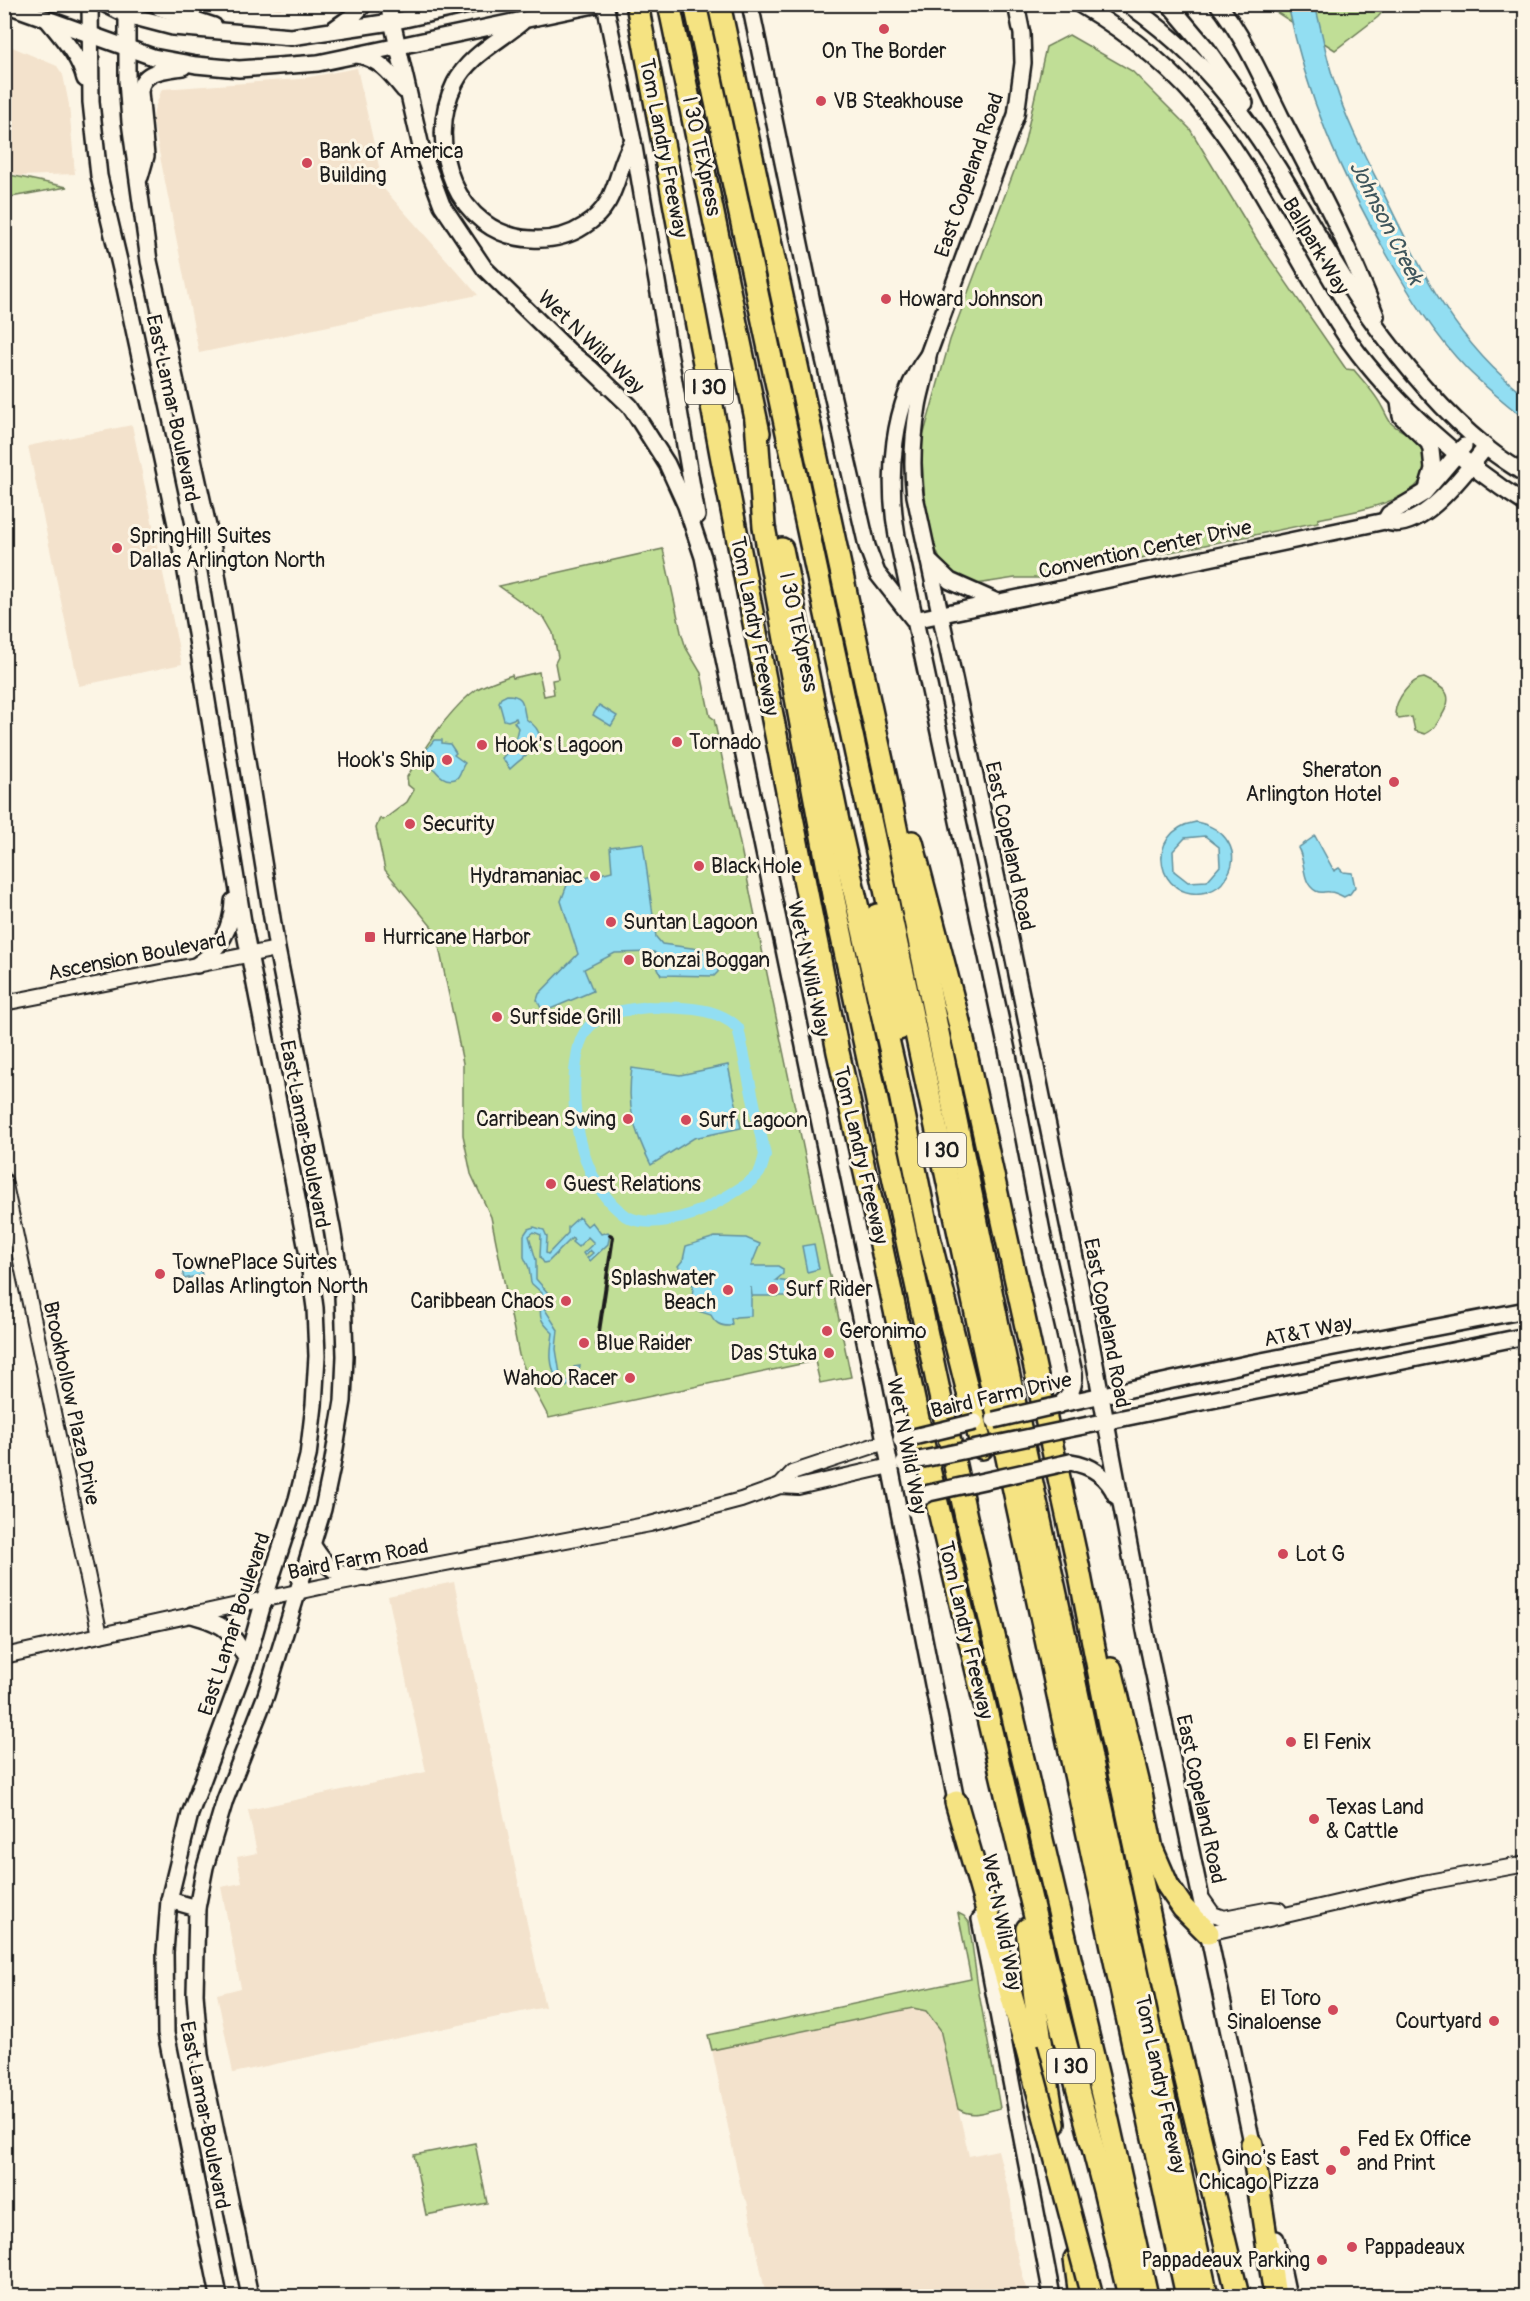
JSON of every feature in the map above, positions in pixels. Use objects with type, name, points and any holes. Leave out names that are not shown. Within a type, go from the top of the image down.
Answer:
[{"type":"highway","name":"Tom Landry Freeway","points":[[637,4],[721,454],[838,1052],[925,1452],[1058,2014],[1129,2296]]},
{"type":"highway","name":"I 30 TEXpress","points":[[669,4],[838,821],[940,1257]]},
{"type":"highway","name":"I 30 TEXpress","points":[[684,4],[729,197],[848,767],[900,1034],[940,1257]]},
{"type":"highway","name":"I 30","points":[[695,4],[1187,2296]]},
{"type":"highway","name":"Tom Landry Freeway","points":[[718,4],[886,779],[999,1330],[1207,2296]]},
{"type":"highway","points":[[756,420],[765,527],[837,912],[966,1517],[1105,2107],[1147,2296]]},
{"type":"highway","points":[[886,779],[908,824],[959,1022],[1078,1565],[1111,1735],[1172,2022],[1238,2296]]},
{"type":"highway","points":[[940,1257],[956,1299],[991,1445]]},
{"type":"highway","points":[[1078,1565],[1106,1648],[1152,1850],[1168,1886],[1178,1901],[1208,1934]]},
{"type":"highway","points":[[956,1802],[1026,2047],[1092,2296]]},
{"type":"highway","points":[[1027,1884],[1027,1943],[1080,2296]]},
{"type":"highway","points":[[1252,2145],[1275,2296]]},
{"type":"highway","points":[[1104,2190],[1111,2267],[1117,2296]]},
{"type":"main road","points":[[5,4],[153,57],[196,65],[238,69],[305,65],[599,4]]},
{"type":"main road","name":"East Lamar Boulevard","points":[[90,4],[91,102],[97,164],[122,269],[185,566],[234,874],[312,1279],[317,1356],[309,1447],[297,1499],[247,1660],[190,1814],[169,1900],[165,1952],[166,2033],[219,2296]]},
{"type":"main road","points":[[105,4],[173,27],[291,37],[391,22],[473,4]]},
{"type":"main road","points":[[157,4],[160,8],[237,34]]},
{"type":"main road","points":[[328,32],[345,22],[364,4]]},
{"type":"main road","name":"Wet N Wild Way","points":[[388,4],[422,151],[441,205],[485,269],[569,351],[630,406],[667,464],[686,506],[703,557],[885,1442],[897,1465],[908,1562],[1052,2296]]},
{"type":"main road","points":[[605,4],[633,141],[703,557]]},
{"type":"main road","points":[[750,4],[824,358],[867,546],[877,573],[914,620]]},
{"type":"main road","name":"East Copeland Road","points":[[1016,4],[1022,34],[1023,63],[1016,115],[928,355],[927,375],[916,421],[913,471],[915,496],[1062,1197],[1146,1636],[1252,2145],[1288,2296]]},
{"type":"main road","name":"Ballpark Way","points":[[1079,4],[1138,44],[1170,71],[1200,103],[1241,160],[1344,333],[1371,370],[1398,399],[1458,453],[1526,504]]},
{"type":"main road","name":"Ballpark Way","points":[[1128,4],[1181,46],[1217,84],[1255,133],[1353,292],[1383,336],[1413,373],[1472,435],[1526,475]]},
{"type":"main road","points":[[1169,4],[1207,49],[1254,116],[1281,162],[1298,200]]},
{"type":"main road","points":[[1218,4],[1239,35],[1313,179],[1364,286],[1383,336]]},
{"type":"main road","name":"East Lamar Boulevard","points":[[127,10],[130,122],[149,261],[218,579],[277,949],[340,1275],[344,1319],[343,1401],[328,1489],[266,1695],[225,1800],[205,1867],[197,1908],[195,1994],[200,2055],[249,2296]]},
{"type":"main road","points":[[47,19],[71,48],[82,66],[91,102]]},
{"type":"main road","points":[[524,20],[505,37],[486,48],[464,69],[456,81],[447,104],[442,129],[443,149],[452,180],[468,207],[487,224],[512,236],[540,239],[573,233],[585,226],[612,198],[624,156],[633,141]]},
{"type":"main road","points":[[355,54],[378,62],[388,70],[408,94]]},
{"type":"main road","points":[[139,182],[146,156],[142,84],[147,76],[155,72],[196,65]]},
{"type":"main road","name":"East Copeland Road","points":[[928,355],[916,370],[904,406],[893,463],[894,521],[1074,1372],[1073,1387],[1069,1396],[1059,1405]]},
{"type":"main road","points":[[1398,399],[1401,416],[1429,443],[1431,450],[1432,476],[1424,493]]},
{"type":"main road","name":"Convention Center Drive","points":[[914,620],[1385,520],[1394,511],[1424,493],[1472,435]]},
{"type":"main road","name":"Convention Center Drive","points":[[1385,520],[1391,524],[1402,523],[1428,510],[1472,465],[1486,447]]},
{"type":"main road","points":[[929,561],[950,581],[995,602]]},
{"type":"main road","points":[[197,965],[212,955],[229,927],[233,917],[234,874]]},
{"type":"main road","points":[[1037,1202],[1062,1197]]},
{"type":"main road","points":[[312,1279],[340,1275]]},
{"type":"main road","name":"AT&T Way","points":[[1099,1394],[1526,1310]]},
{"type":"main road","points":[[1104,1422],[1526,1336]]},
{"type":"main road","name":"Baird Farm Drive","points":[[885,1442],[1059,1405],[1099,1394]]},
{"type":"main road","name":"Baird Farm Drive","points":[[897,1465],[1104,1422]]},
{"type":"main road","points":[[908,1562],[909,1527],[913,1509],[919,1499],[929,1493],[1070,1462],[1087,1465],[1103,1476],[1112,1488],[1123,1512]]},
{"type":"main road","points":[[312,1544],[325,1564],[335,1573],[367,1578]]},
{"type":"main road","points":[[192,1615],[210,1620],[231,1631],[247,1660]]},
{"type":"main road","points":[[169,1900],[197,1908]]},
{"type":"street","name":"Ascension Boulevard","points":[[4,1003],[277,949]]},
{"type":"street","name":"Brookhollow Plaza Drive","points":[[4,1180],[100,1635]]},
{"type":"street","name":"Baird Farm Drive","points":[[780,1486],[792,1473],[885,1442]]},
{"type":"street","name":"Baird Farm Drive","points":[[650,1524],[741,1500],[780,1486],[798,1486],[897,1465]]},
{"type":"street","name":"Baird Farm Road","points":[[4,1656],[296,1592],[650,1524]]},
{"type":"street","points":[[1208,1934],[1290,1913],[1526,1864]]},
{"type":"street","points":[[1200,1896],[1213,1914],[1224,1918],[1271,1909],[1290,1913]]},
{"type":"shaded area","points":[[304,4],[281,9],[237,5]]},
{"type":"shaded area","points":[[5,44],[57,66],[63,75],[69,105],[75,174],[20,176],[5,171]]},
{"type":"shaded area","name":"Bank of America Building","points":[[357,68],[384,189],[478,295],[199,353],[153,121],[154,110],[162,89],[299,79]]},
{"type":"shaded area","points":[[132,425],[182,664],[79,686],[28,446]]},
{"type":"shaded area","points":[[454,1582],[545,2007],[233,2073],[217,1994],[241,1988],[221,1887],[242,1883],[237,1857],[257,1853],[248,1810],[426,1772],[388,1596]]},
{"type":"shaded area","points":[[913,2008],[926,2011],[940,2029],[969,2156],[998,2150],[1011,2201],[1013,2237],[1028,2296],[766,2296],[747,2201],[742,2194],[712,2050]]},
{"type":"green space","points":[[1265,5],[1388,5],[1378,17],[1335,50]]},
{"type":"green space","points":[[1069,35],[1132,71],[1190,129],[1259,243],[1346,369],[1354,370],[1369,388],[1391,423],[1414,438],[1420,445],[1426,463],[1422,478],[1410,490],[1393,500],[1373,507],[1318,519],[1318,522],[1042,578],[1015,578],[970,585],[960,583],[944,568],[932,541],[926,518],[921,444],[950,340],[1024,145],[1046,47]]},
{"type":"green space","points":[[5,174],[67,187],[5,198]]},
{"type":"green space","points":[[663,549],[681,632],[686,648],[701,673],[710,716],[714,719],[851,1377],[820,1383],[815,1361],[549,1418],[519,1355],[491,1217],[471,1174],[463,1135],[463,1063],[436,932],[385,870],[376,828],[380,818],[383,820],[407,802],[414,790],[408,785],[407,777],[447,718],[477,689],[512,675],[513,678],[539,672],[544,696],[554,694],[552,680],[558,679],[555,663],[558,657],[553,633],[545,619],[499,586]]},
{"type":"green space","points":[[1424,678],[1438,685],[1448,697],[1448,703],[1438,722],[1425,734],[1415,731],[1412,717],[1399,719],[1395,713],[1398,702],[1409,686]]},
{"type":"green space","points":[[958,1913],[969,1922],[978,1988],[1000,2108],[973,2114],[958,2109],[940,2029],[926,2011],[913,2008],[712,2050],[708,2035],[971,1979]]},
{"type":"green space","points":[[475,2143],[487,2203],[426,2215],[414,2155]]},
{"type":"water","name":"Johnson Creek","points":[[1288,5],[1315,5],[1329,64],[1344,111],[1409,245],[1458,327],[1500,375],[1525,395],[1525,419],[1481,382],[1455,356],[1423,314],[1369,223],[1326,133],[1305,71]]},
{"type":"water","points":[[507,695],[520,699],[526,719],[535,726],[539,733],[536,745],[510,769],[502,758],[514,745],[518,728],[514,722],[517,721],[516,718],[504,720],[499,702]]},
{"type":"water","points":[[599,705],[617,716],[611,726],[593,715]]},
{"type":"water","points":[[434,740],[442,740],[442,743],[450,744],[456,753],[454,755],[465,763],[457,778],[449,780],[435,771],[426,750]]},
{"type":"water","points":[[1196,822],[1215,829],[1228,842],[1232,850],[1230,869],[1217,887],[1207,892],[1190,893],[1177,887],[1167,877],[1162,865],[1163,851],[1168,838],[1179,828]],"holes":[[[1205,836],[1219,847],[1220,866],[1207,881],[1188,882],[1174,871],[1173,851],[1185,838]]]},
{"type":"water","points":[[1315,836],[1334,871],[1339,868],[1343,872],[1352,873],[1355,887],[1350,894],[1344,897],[1332,892],[1318,892],[1308,883],[1298,848]]},
{"type":"water","name":"Suntan Lagoon","points":[[643,843],[656,937],[662,944],[714,951],[718,955],[718,972],[714,976],[661,975],[657,955],[654,952],[615,953],[584,969],[593,991],[548,1010],[541,1008],[537,1000],[539,994],[578,954],[561,901],[567,885],[612,871],[610,847]]},
{"type":"water","name":"Surf Lagoon","points":[[728,1065],[741,1128],[694,1138],[651,1165],[633,1118],[630,1094],[632,1068],[680,1075]]},
{"type":"water","points":[[579,1217],[587,1226],[592,1222],[601,1234],[608,1232],[610,1234],[608,1244],[590,1261],[587,1258],[593,1253],[590,1250],[585,1256],[583,1253],[594,1243],[588,1237],[578,1247],[572,1242],[574,1240],[572,1238],[548,1262],[544,1263],[540,1257],[541,1235],[534,1232],[529,1236],[536,1260],[536,1279],[548,1293],[544,1308],[558,1330],[556,1349],[561,1380],[569,1381],[574,1367],[580,1366],[575,1382],[566,1387],[558,1383],[553,1370],[551,1353],[553,1333],[541,1319],[542,1293],[531,1283],[529,1268],[524,1257],[524,1235],[528,1229],[534,1227],[544,1230],[547,1237],[546,1253],[548,1254],[568,1233],[568,1227]]},
{"type":"water","points":[[715,1237],[746,1238],[760,1244],[751,1266],[778,1266],[783,1269],[783,1274],[776,1280],[789,1282],[789,1296],[752,1296],[751,1287],[751,1316],[731,1319],[732,1324],[729,1326],[720,1325],[711,1315],[695,1310],[692,1303],[693,1285],[678,1266],[683,1260],[686,1246]]},
{"type":"water","points":[[814,1244],[819,1269],[807,1272],[802,1246]]},
{"type":"water","points":[[200,1267],[202,1275],[184,1279],[182,1270]]},
{"type":"waterway","points":[[648,1007],[696,1009],[719,1015],[738,1028],[765,1155],[759,1173],[736,1191],[692,1214],[656,1221],[635,1220],[626,1216],[599,1188],[583,1151],[578,1131],[574,1090],[578,1048],[588,1028],[600,1018],[608,1015],[648,1007]]},
{"type":"railway","points":[[597,1345],[613,1237],[610,1235]]},
{"type":"place","name":"On The Border","points":[[884,29]]},
{"type":"place","name":"VB Steakhouse","points":[[821,101]]},
{"type":"place","name":"Bank of America Building","points":[[307,163]]},
{"type":"place","name":"Howard Johnson","points":[[886,299]]},
{"type":"place","name":"SpringHill Suites Dallas Arlington North","points":[[117,548]]},
{"type":"place","name":"Tornado","points":[[677,742]]},
{"type":"place","name":"Hook's Lagoon","points":[[482,745]]},
{"type":"place","name":"Hook's Ship","points":[[447,760]]},
{"type":"place","name":"Sheraton Arlington Hotel","points":[[1394,782]]},
{"type":"place","name":"Security","points":[[410,824]]},
{"type":"place","name":"Black Hole","points":[[699,866]]},
{"type":"place","name":"Hydramaniac","points":[[595,876]]},
{"type":"place","name":"Suntan Lagoon","points":[[611,922]]},
{"type":"place","name":"Hurricane Harbor","points":[[370,937]]},
{"type":"place","name":"Bonzai Boggan","points":[[629,960]]},
{"type":"place","name":"Surfside Grill","points":[[497,1017]]},
{"type":"place","name":"Carribean Swing","points":[[628,1119]]},
{"type":"place","name":"Surf Lagoon","points":[[686,1120]]},
{"type":"place","name":"Guest Relations","points":[[551,1184]]},
{"type":"place","name":"TownePlace Suites Dallas Arlington North","points":[[160,1274]]},
{"type":"place","name":"Surf Rider","points":[[773,1289]]},
{"type":"place","name":"Splashwater Beach","points":[[728,1290]]},
{"type":"place","name":"Caribbean Chaos","points":[[566,1301]]},
{"type":"place","name":"Geronimo","points":[[827,1331]]},
{"type":"place","name":"Blue Raider","points":[[584,1343]]},
{"type":"place","name":"Das Stuka","points":[[829,1353]]},
{"type":"place","name":"Wahoo Racer","points":[[630,1378]]},
{"type":"place","name":"Lot G","points":[[1283,1554]]},
{"type":"place","name":"El Fenix","points":[[1291,1742]]},
{"type":"place","name":"Texas Land & Cattle","points":[[1314,1819]]},
{"type":"place","name":"El Toro Sinaloense","points":[[1333,2010]]},
{"type":"place","name":"Courtyard","points":[[1494,2021]]},
{"type":"place","name":"Fed Ex Office and Print","points":[[1345,2151]]},
{"type":"place","name":"Gino's East Chicago Pizza","points":[[1331,2170]]},
{"type":"place","name":"Pappadeaux","points":[[1352,2247]]},
{"type":"place","name":"Pappadeaux Parking","points":[[1322,2260]]}]
